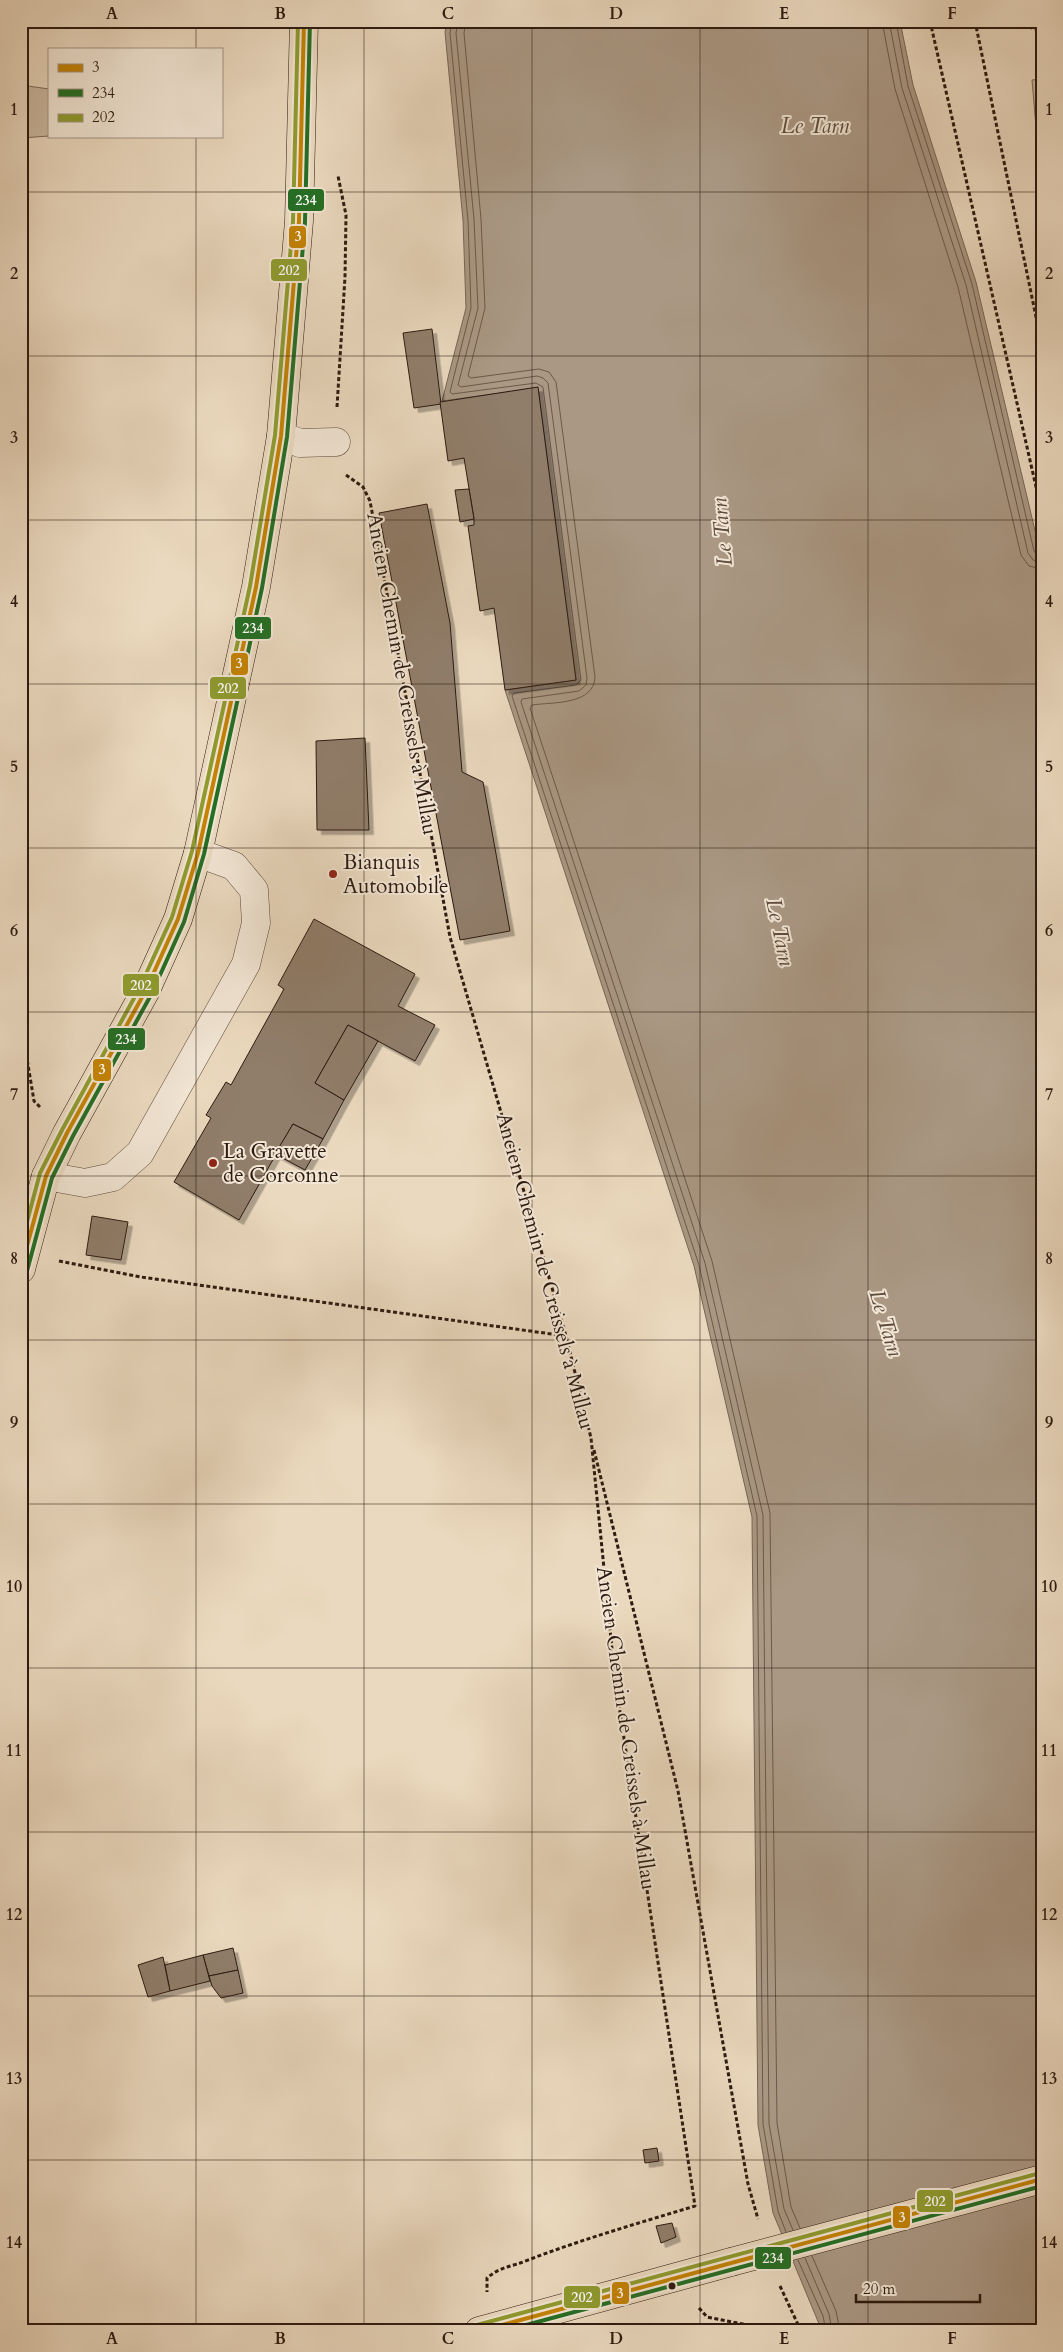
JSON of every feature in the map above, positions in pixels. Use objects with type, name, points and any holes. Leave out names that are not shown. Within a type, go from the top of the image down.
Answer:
[{"type":"main road","points":[[24,1262],[46,1176],[67,1133],[148,984],[178,919],[198,853],[256,587],[281,436],[299,221],[304,21]]},
{"type":"main road","points":[[488,2329],[1042,2179]]},
{"type":"lane","points":[[281,436],[300,443],[336,442]]},
{"type":"lane","points":[[46,1176],[85,1183],[113,1177],[140,1153],[246,964],[256,923],[254,890],[234,866],[198,853]]},
{"type":"path","points":[[930,21],[1042,513]]},
{"type":"path","points":[[975,21],[1042,346]]},
{"type":"path","points":[[1010,21],[1042,32]]},
{"type":"path","name":"Ancien Chemin de Creissels à Millau","points":[[336,171],[346,215],[345,278],[336,442],[343,474],[363,486],[370,501],[450,937],[566,1336],[591,1438],[615,1679],[695,2206],[573,2243],[522,2263],[498,2269],[487,2278],[488,2329]]},
{"type":"path","points":[[21,1022],[34,1101],[67,1133]]},
{"type":"path","points":[[24,1262],[566,1336]]},
{"type":"path","points":[[591,1438],[678,1790],[748,2184],[760,2223]]},
{"type":"path","points":[[780,2285],[801,2331]]},
{"type":"shaded area","points":[[1042,79],[1042,197],[1032,80]]},
{"type":"shaded area","points":[[21,85],[48,89],[48,136],[21,138]]},
{"type":"water","name":"Le Tarn","points":[[447,21],[900,21],[913,85],[976,282],[1042,560],[1042,2331],[822,2331],[773,2213],[758,2125],[752,1517],[694,1266],[505,690],[576,680],[538,388],[442,401],[466,308],[463,220],[445,32]]},
{"type":"building","points":[[432,329],[441,404],[414,408],[403,333]]},
{"type":"building","points":[[538,387],[576,680],[505,690],[494,608],[480,611],[468,526],[474,525],[474,519],[464,458],[448,461],[440,402]]},
{"type":"building","points":[[469,489],[474,519],[460,522],[455,490]]},
{"type":"building","points":[[427,504],[450,623],[462,772],[483,782],[510,931],[460,940],[379,513]]},
{"type":"building","points":[[365,738],[369,830],[317,830],[316,741]]},
{"type":"building","points":[[314,919],[415,974],[398,1006],[435,1025],[415,1061],[348,1025],[315,1083],[344,1100],[323,1139],[293,1124],[239,1220],[174,1182],[211,1118],[206,1115],[226,1082],[231,1085],[284,989],[278,985]]},
{"type":"building","points":[[348,1025],[378,1041],[344,1100],[315,1083]]},
{"type":"building","points":[[293,1124],[323,1139],[305,1170],[275,1154]]},
{"type":"building","points":[[92,1216],[128,1222],[121,1260],[86,1255]]},
{"type":"building","points":[[233,1948],[238,1970],[209,1976],[203,1955]]},
{"type":"building","points":[[203,1955],[210,1981],[170,1991],[165,1965]]},
{"type":"building","points":[[163,1957],[170,1991],[148,1997],[138,1965]]},
{"type":"building","points":[[238,1970],[243,1993],[221,1998],[212,1986],[209,1976]]},
{"type":"building","points":[[657,2148],[659,2161],[645,2163],[643,2150]]},
{"type":"building","points":[[672,2223],[676,2237],[661,2243],[656,2226]]},
{"type":"transit line","name":"202","points":[[21,1244],[40,1173],[139,989],[172,917],[192,851],[250,586],[275,435],[293,221],[298,21]]},
{"type":"transit line","name":"3","points":[[21,1268],[46,1176],[67,1133],[145,992],[178,919],[198,853],[256,587],[281,436],[299,221],[304,21]]},
{"type":"transit line","name":"234","points":[[27,1271],[52,1178],[73,1136],[151,995],[184,922],[204,854],[262,588],[287,437],[305,222],[310,21]]},
{"type":"transit line","name":"202","points":[[477,2325],[1040,2173]]},
{"type":"transit line","name":"3","points":[[480,2331],[1042,2179]]},
{"type":"transit line","name":"234","points":[[504,2331],[1042,2186]]},
{"type":"place","name":"Bianquis Automobile","points":[[333,874]]},
{"type":"place","name":"La Gravette de Corconne","points":[[213,1163]]}]
